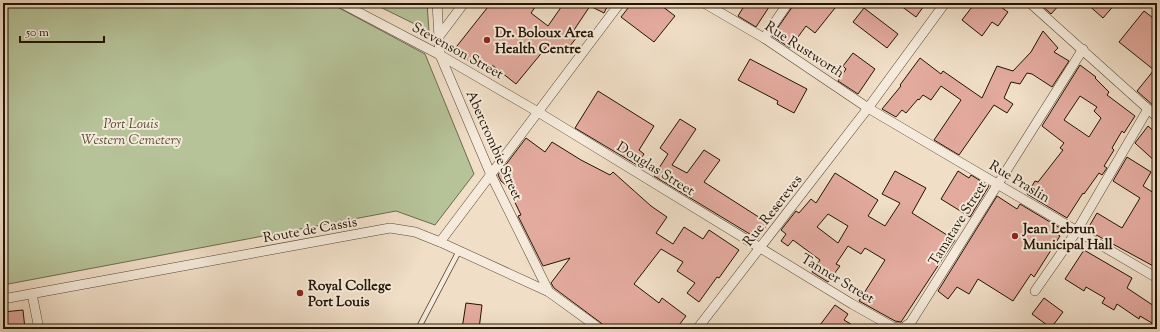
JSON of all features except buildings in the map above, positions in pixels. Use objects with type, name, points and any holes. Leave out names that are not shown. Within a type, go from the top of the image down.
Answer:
[{"type":"street","name":"Stevenson Street","points":[[342,3],[440,55],[538,112]]},
{"type":"street","name":"Abercrombie Street","points":[[438,3],[440,55],[490,175],[549,292]]},
{"type":"street","points":[[440,35],[464,3]]},
{"type":"street","points":[[440,242],[620,3]]},
{"type":"street","name":"Rue Rustworth","points":[[704,3],[764,38],[868,108]]},
{"type":"street","points":[[764,38],[788,3]]},
{"type":"street","name":"Rue Resereves","points":[[697,329],[868,108],[945,3]]},
{"type":"street","points":[[1030,3],[1157,117]]},
{"type":"street","name":"Tamatave Street","points":[[903,328],[911,322],[1083,49]]},
{"type":"street","name":"Rue Praslin","points":[[868,108],[1076,232],[1157,278]]},
{"type":"street","points":[[1035,291],[1076,232],[1148,109]]},
{"type":"street","name":"Douglas Street","points":[[538,112],[760,248]]},
{"type":"street","name":"Route de Cassis","points":[[3,299],[390,228],[414,232],[440,242],[549,292],[600,329]]},
{"type":"street","name":"Tanner Street","points":[[760,248],[859,308],[893,327],[903,328]]},
{"type":"street","points":[[32,294],[39,329]]},
{"type":"lane","points":[[418,329],[459,251]]},
{"type":"green space","name":"Port Louis Western Cemetery","points":[[3,3],[330,3],[425,54],[474,174],[435,225],[396,211],[3,285]]},
{"type":"green space","points":[[372,3],[427,3],[429,31]]},
{"type":"place","name":"Dr. Boloux Area Health Centre","points":[[487,40]]},
{"type":"place","name":"Jean Lebrun Municipal Hall","points":[[1015,236]]},
{"type":"place","name":"Royal College Port Louis","points":[[300,293]]}]
